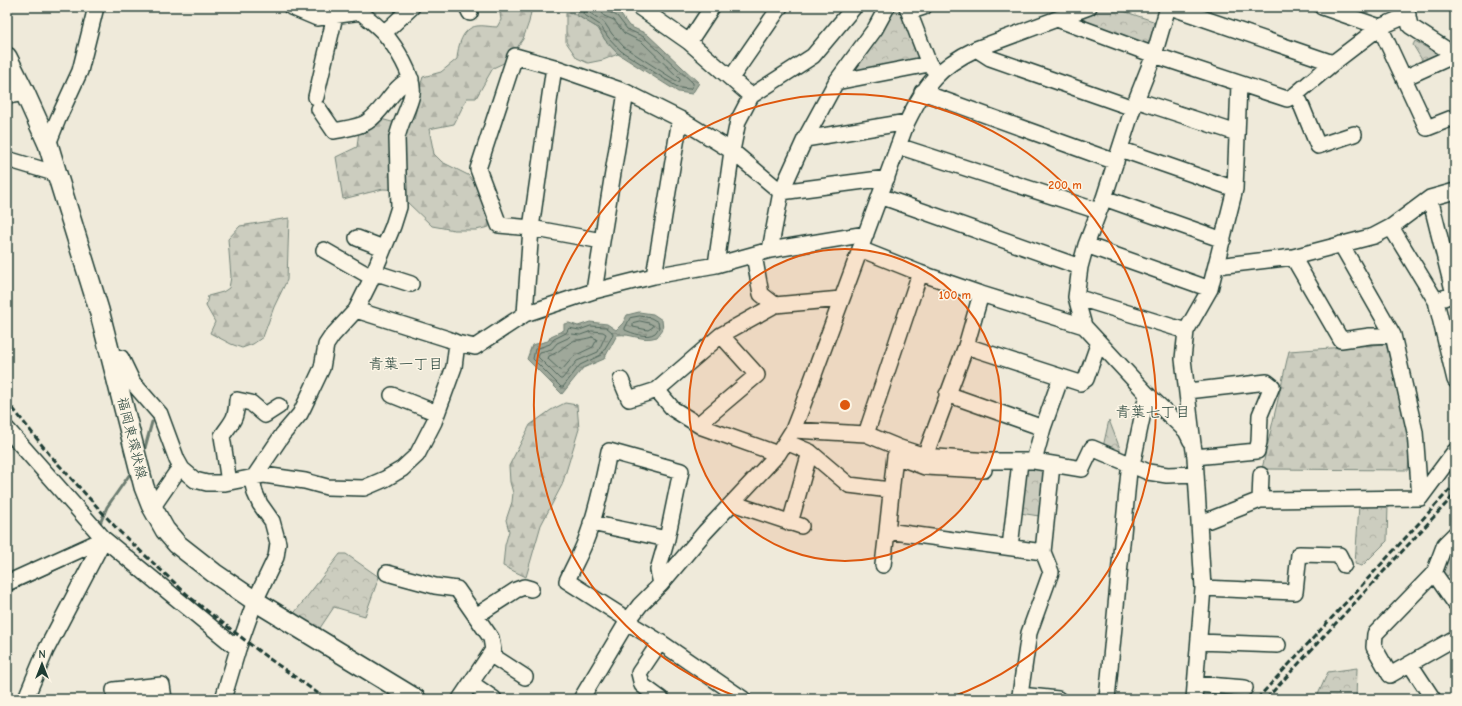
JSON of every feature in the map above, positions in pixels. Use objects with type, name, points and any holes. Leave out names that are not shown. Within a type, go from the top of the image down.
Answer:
[{"type":"main road","name":"福岡東環状線","points":[[7,57],[16,95],[48,144],[90,277],[144,487],[152,508],[165,530],[177,544],[214,573],[255,601],[416,699]]},
{"type":"street","points":[[48,144],[80,71],[96,7]]},
{"type":"street","points":[[223,699],[238,649],[255,601],[276,557],[278,543],[272,521],[260,504],[255,493],[252,480],[282,434],[300,414],[322,368],[326,345],[332,336],[356,310],[385,246],[399,207],[396,158],[397,138],[399,127],[412,92],[411,79],[399,54],[384,32],[361,12],[317,18],[291,7]]},
{"type":"street","points":[[384,32],[412,7]]},
{"type":"street","points":[[688,42],[712,7]]},
{"type":"street","points":[[730,78],[780,7]]},
{"type":"street","points":[[716,265],[732,152],[738,121],[751,96],[813,56],[854,7]]},
{"type":"street","points":[[770,250],[781,192],[805,139],[836,82],[875,29],[887,7]]},
{"type":"street","points":[[581,699],[627,622],[640,605],[661,584],[786,442],[802,407],[841,298],[887,178],[906,122],[933,69],[908,10],[924,7]]},
{"type":"street","points":[[1194,450],[1186,431],[1147,394],[1084,326],[1076,297],[1080,267],[1086,245],[1135,104],[1154,55],[1169,7],[1333,63]]},
{"type":"street","points":[[1322,7],[1380,27],[1427,128],[1455,117]]},
{"type":"street","points":[[836,82],[933,69],[976,49],[1086,8]]},
{"type":"street","points":[[646,9],[688,42],[751,96]]},
{"type":"street","points":[[1057,18],[1154,55],[1287,99],[1295,95],[1333,63],[1380,27],[1407,11],[1410,26],[1455,55],[1404,78]]},
{"type":"street","points":[[335,16],[317,103],[334,131],[366,123],[378,113],[403,82],[411,79]]},
{"type":"street","points":[[976,49],[990,58],[1135,104],[1237,133]]},
{"type":"street","points":[[602,240],[531,228],[499,225],[478,169],[515,56],[554,67],[626,92],[680,119],[732,152],[781,192],[887,178]]},
{"type":"street","points":[[525,314],[531,228],[554,67]]},
{"type":"street","points":[[1240,84],[1235,189],[1217,266],[1210,289],[1186,332],[1183,360],[1188,391],[1194,450],[1200,520],[1203,588],[1195,692],[1245,688]]},
{"type":"street","points":[[594,291],[626,92]]},
{"type":"street","points":[[922,92],[1118,155],[1235,189]]},
{"type":"street","points":[[1295,95],[1300,102],[1318,146],[1354,134]]},
{"type":"street","points":[[654,276],[680,119]]},
{"type":"street","points":[[805,139],[906,122]]},
{"type":"street","points":[[898,146],[1223,240]]},
{"type":"street","points":[[7,159],[57,174]]},
{"type":"street","points":[[1217,266],[1293,257],[1374,236],[1391,226],[1430,198],[1455,191]]},
{"type":"street","points":[[880,196],[1080,267]]},
{"type":"street","points":[[1430,198],[1454,294],[1436,302]]},
{"type":"street","points":[[1391,226],[1436,302],[1455,380]]},
{"type":"street","points":[[356,310],[475,347],[525,314],[594,291],[654,276],[716,265],[770,250],[866,234]]},
{"type":"street","points":[[357,238],[378,246],[385,246]]},
{"type":"street","points":[[1341,244],[1393,336],[1415,432],[1420,498]]},
{"type":"street","points":[[1086,245],[1210,289]]},
{"type":"street","points":[[860,249],[920,273],[981,294],[1084,326]]},
{"type":"street","points":[[324,250],[366,274],[383,275],[411,284]]},
{"type":"street","points":[[754,255],[761,294],[775,305]]},
{"type":"street","points":[[1293,257],[1341,340],[1370,336],[1393,336]]},
{"type":"street","points":[[866,434],[920,273]]},
{"type":"street","points":[[925,456],[966,346],[981,294]]},
{"type":"street","points":[[1076,297],[1186,332]]},
{"type":"street","points":[[621,380],[629,399],[657,390],[721,335],[775,305],[841,298]]},
{"type":"street","points":[[699,424],[757,375],[721,335]]},
{"type":"street","points":[[112,358],[121,358],[133,383],[160,414],[177,460],[182,469],[195,480],[207,483],[225,483],[264,475],[306,481],[327,487],[364,488],[386,479],[402,469],[417,455],[428,435],[454,366],[457,342]]},
{"type":"street","points":[[966,346],[1080,383],[1086,379],[1099,342]]},
{"type":"street","points":[[1010,547],[1027,462],[1043,428],[1061,377]]},
{"type":"street","points":[[1188,391],[1267,382],[1272,386],[1260,415],[1259,442],[1257,451],[1194,450]]},
{"type":"street","points":[[657,390],[674,409],[702,427],[786,442],[810,452],[849,486],[890,490]]},
{"type":"street","points":[[947,394],[1043,428]]},
{"type":"street","points":[[1107,699],[1128,479],[1147,394]]},
{"type":"street","points":[[392,395],[437,413]]},
{"type":"street","points":[[231,482],[228,476],[222,436],[235,419],[237,414],[237,400],[251,404],[266,415],[279,406]]},
{"type":"street","points":[[7,429],[104,539],[238,649]]},
{"type":"street","points":[[786,442],[866,434],[900,448],[925,456],[988,461],[1027,462],[1082,469],[1092,448],[1148,472],[1167,475],[1196,474]]},
{"type":"street","points":[[1420,498],[1455,451]]},
{"type":"street","points":[[661,584],[658,570],[667,540],[681,471],[609,452],[602,488],[584,545],[567,581],[622,616],[627,622],[660,642],[743,699]]},
{"type":"street","points":[[732,503],[796,524],[810,452]]},
{"type":"street","points":[[883,565],[890,490],[895,456],[925,467],[985,470],[988,461]]},
{"type":"street","points":[[1052,465],[1043,552],[1051,572],[1029,633],[1020,695],[1058,699]]},
{"type":"street","points":[[152,508],[176,473],[182,469]]},
{"type":"street","points":[[1260,500],[1261,475]]},
{"type":"street","points":[[1200,520],[1209,520],[1260,500],[1420,498]]},
{"type":"street","points":[[591,523],[667,540]]},
{"type":"street","points":[[887,531],[1043,552]]},
{"type":"street","points":[[1455,534],[1445,544],[1434,573],[1375,634],[1374,646],[1390,675],[1455,638]]},
{"type":"street","points":[[7,583],[104,539]]},
{"type":"street","points":[[27,699],[28,693],[46,650],[104,539]]},
{"type":"street","points":[[1203,588],[1296,592],[1298,554],[1339,555],[1344,565]]},
{"type":"street","points":[[387,573],[435,586],[457,589],[491,638],[493,650],[491,655],[460,699]]},
{"type":"street","points":[[1434,573],[1455,603]]},
{"type":"street","points":[[476,616],[516,590],[524,587],[531,589]]},
{"type":"street","points":[[660,642],[639,673],[642,685],[661,699]]},
{"type":"street","points":[[1199,642],[1278,645]]},
{"type":"street","points":[[491,655],[525,677]]},
{"type":"street","points":[[1410,664],[1433,699]]},
{"type":"street","points":[[471,683],[494,699]]},
{"type":"street","points":[[115,699],[114,690],[162,685],[164,699]]},
{"type":"green space","points":[[499,7],[532,7],[523,39],[508,61],[493,68],[476,98],[467,98],[454,124],[429,129],[434,154],[442,162],[468,175],[481,190],[490,209],[489,227],[476,230],[454,230],[432,226],[406,201],[403,190],[383,189],[343,199],[336,157],[357,147],[359,130],[377,118],[392,122],[414,119],[423,77],[441,72],[457,59],[458,49],[462,38],[464,34],[472,27],[497,27],[501,20]]},
{"type":"green space","points":[[893,7],[903,7],[921,59],[846,77],[871,43],[884,29]]},
{"type":"green space","points":[[1100,7],[1111,7],[1153,21],[1155,27],[1148,47],[1072,18]]},
{"type":"green space","points":[[566,13],[576,15],[598,28],[605,40],[618,54],[603,60],[588,63],[577,58],[566,42]]},
{"type":"green space","points":[[1415,41],[1446,59],[1425,65],[1413,45]]},
{"type":"green space","points":[[289,218],[287,280],[274,307],[263,337],[253,344],[242,348],[210,333],[215,322],[206,306],[208,296],[223,292],[229,288],[231,277],[228,239],[240,226]]},
{"type":"green space","points":[[1386,344],[1410,443],[1408,470],[1262,469],[1289,351]]},
{"type":"green space","points":[[565,403],[577,405],[579,429],[562,485],[541,525],[526,577],[503,566],[505,545],[509,531],[506,520],[512,502],[513,493],[510,482],[509,466],[530,425],[551,410]]},
{"type":"green space","points":[[1109,420],[1122,454],[1103,447]]},
{"type":"green space","points":[[1027,468],[1047,469],[1039,516],[1020,513]]},
{"type":"green space","points":[[1359,505],[1388,505],[1387,541],[1362,566],[1355,564]]},
{"type":"green space","points":[[1455,541],[1455,571],[1442,579],[1438,573]]},
{"type":"green space","points":[[340,554],[346,554],[379,577],[365,616],[334,607],[318,631],[292,616]]},
{"type":"green space","points":[[1357,668],[1356,699],[1316,699],[1328,672]]},
{"type":"water","points":[[582,7],[606,7],[619,12],[629,26],[647,34],[699,83],[692,94],[678,92],[618,54],[605,40],[598,28],[576,15]]},
{"type":"water","points":[[639,312],[653,314],[662,320],[663,329],[657,337],[646,339],[627,335],[617,335],[604,359],[583,368],[562,394],[527,359],[532,345],[548,341],[551,336],[564,330],[564,324],[569,323],[578,326],[590,322],[607,324],[616,330],[623,323],[627,315]]},
{"type":"waterway","points":[[143,455],[152,422]]},
{"type":"waterway","points":[[99,526],[107,507],[132,471]]},
{"type":"waterway","points":[[7,592],[86,555],[87,553]]},
{"type":"railway","points":[[7,401],[49,454],[120,532],[192,599],[264,655],[326,699]]},
{"type":"railway","points":[[1257,699],[1455,484]]},
{"type":"railway","points":[[1266,699],[1455,494]]},
{"type":"district","name":"青葉一丁目","points":[[406,364]]},
{"type":"district","name":"青葉七丁目","points":[[1153,412]]}]
